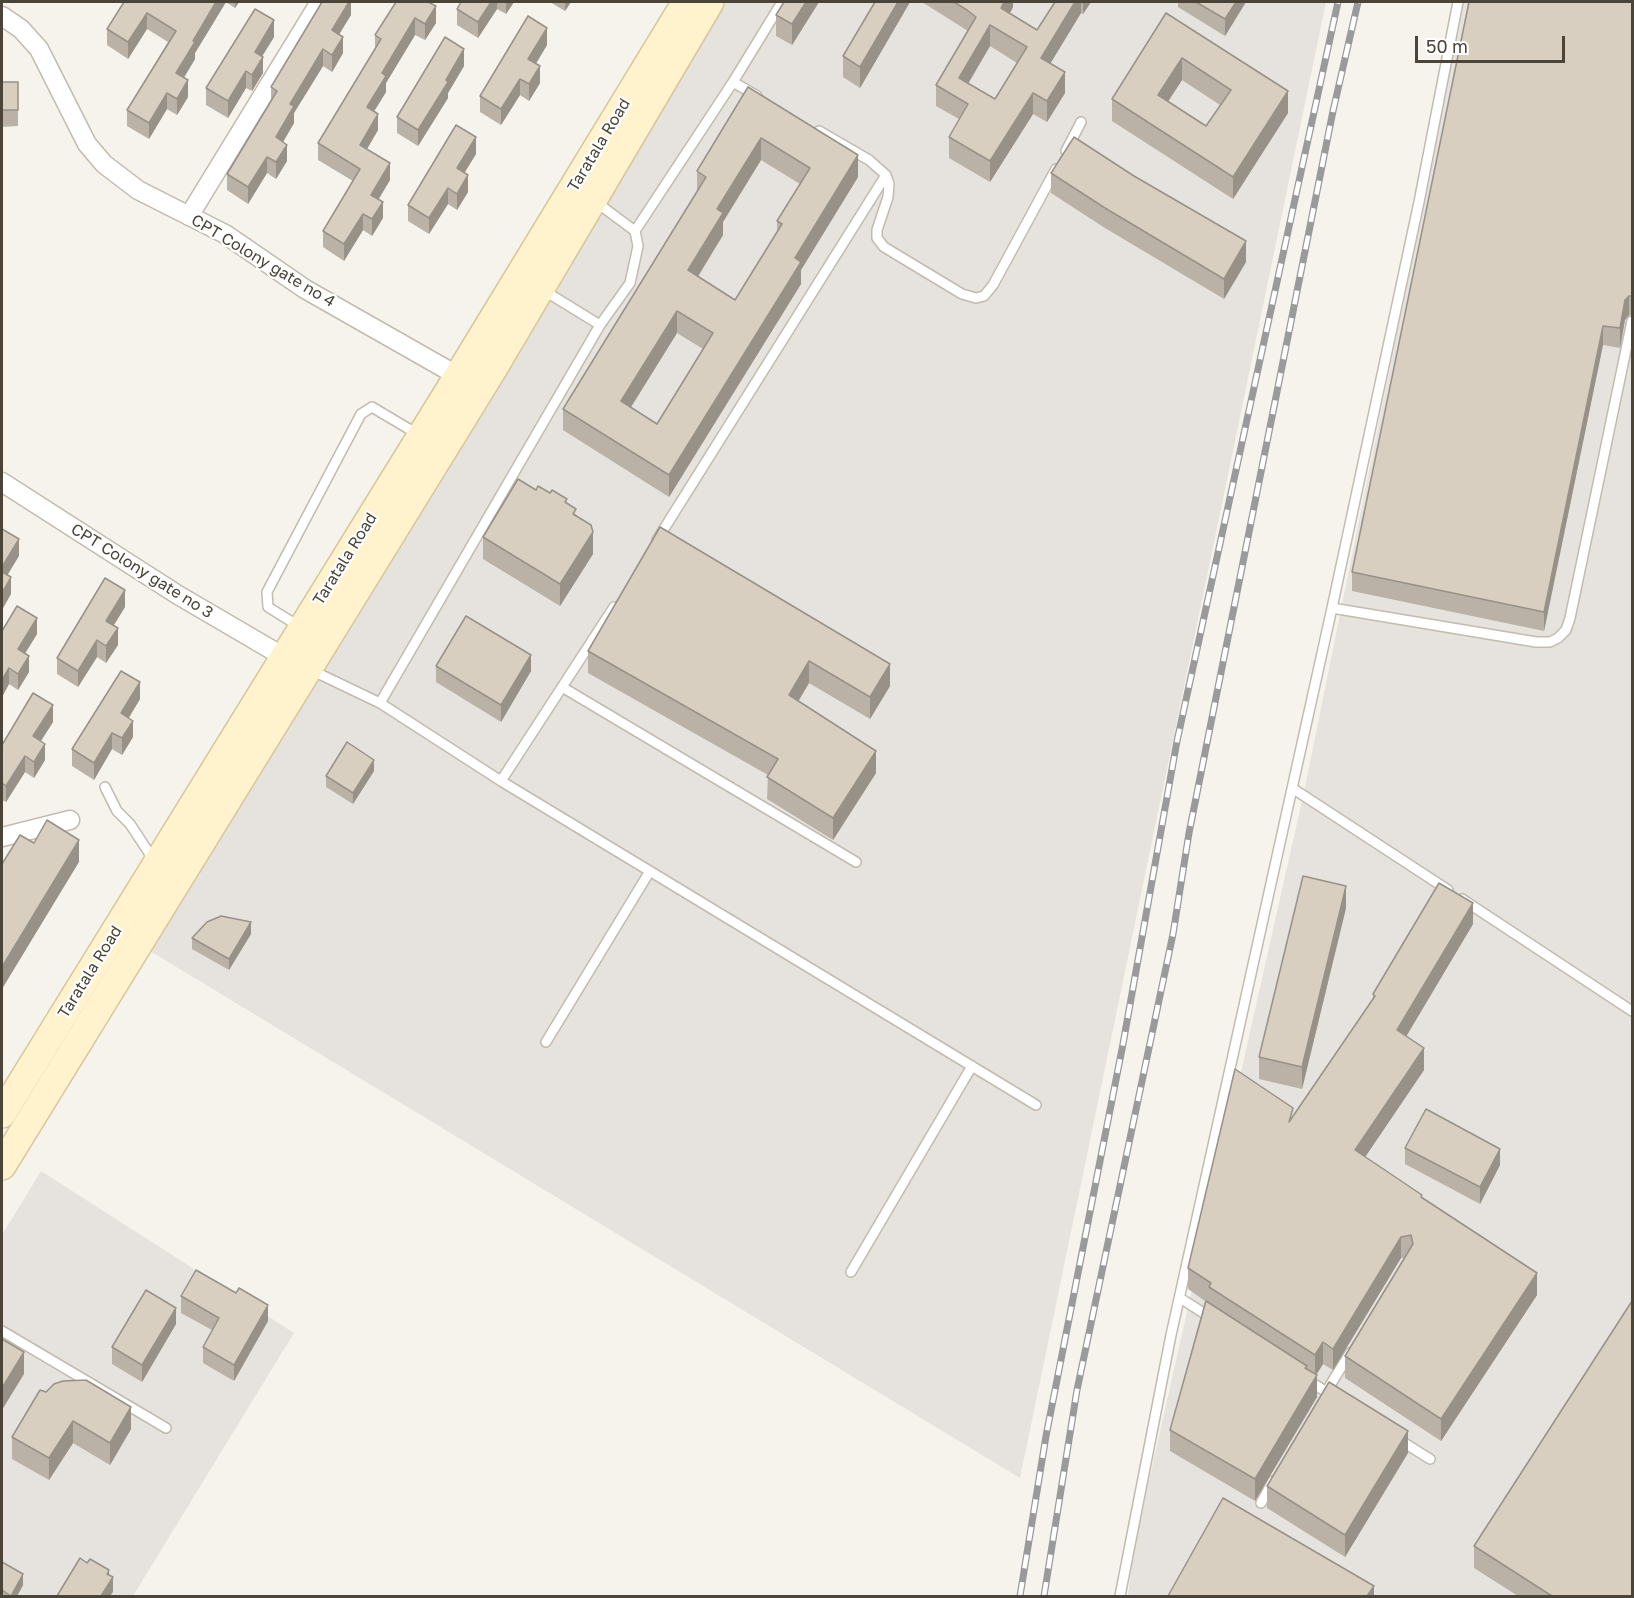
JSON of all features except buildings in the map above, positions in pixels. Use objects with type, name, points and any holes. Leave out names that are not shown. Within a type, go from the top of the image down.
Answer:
[{"type":"main road","name":"Taratala Road","points":[[584,193],[686,2]]},
{"type":"main road","points":[[2,1166],[309,669],[530,282],[584,193],[711,2]]},
{"type":"main road","name":"Taratala Road","points":[[2,1114],[458,376],[530,282]]},
{"type":"street","points":[[189,216],[320,2]]},
{"type":"street","name":"CPT Colony gate no 4","points":[[7,11],[39,49],[87,144],[104,164],[138,190],[225,234],[305,289],[458,376]]},
{"type":"street","name":"CPT Colony gate no 3","points":[[2,482],[178,595],[285,657]]},
{"type":"street","points":[[2,837],[70,820]]},
{"type":"lane","points":[[635,231],[733,82],[782,2]]},
{"type":"lane","points":[[1120,1596],[1180,1298],[1332,608],[1416,214],[1458,2]]},
{"type":"lane","points":[[733,82],[762,99]]},
{"type":"lane","points":[[811,126],[869,160],[886,175],[889,184],[888,197],[879,217],[878,238],[885,247],[962,294],[976,298],[984,296],[993,285],[1082,122]]},
{"type":"lane","points":[[654,546],[886,175]]},
{"type":"lane","points":[[380,703],[600,326],[630,283],[638,246],[635,231],[584,193]]},
{"type":"lane","points":[[530,282],[600,326]]},
{"type":"lane","points":[[1332,608],[1536,642],[1550,642],[1558,638],[1566,630],[1570,618],[1632,321]]},
{"type":"lane","points":[[302,629],[268,607],[267,592],[361,414],[372,407],[421,436]]},
{"type":"lane","points":[[501,781],[623,593]]},
{"type":"lane","points":[[309,669],[380,703],[501,781],[1036,1105]]},
{"type":"lane","points":[[562,687],[856,862]]},
{"type":"lane","points":[[105,787],[117,811],[130,824],[157,864]]},
{"type":"lane","points":[[1292,788],[1632,1011]]},
{"type":"lane","points":[[546,1042],[650,871]]},
{"type":"lane","points":[[851,1272],[972,1066]]},
{"type":"lane","points":[[1180,1298],[1222,1325]]},
{"type":"lane","points":[[2,1331],[166,1428]]},
{"type":"lane","points":[[1320,1402],[1357,1342]]},
{"type":"lane","points":[[1298,1374],[1345,1404]]},
{"type":"lane","points":[[1392,1435],[1430,1459]]},
{"type":"lane","points":[[1261,1503],[1279,1473]]},
{"type":"shaded area","points":[[721,2],[1326,2],[1020,1478],[150,951]]},
{"type":"shaded area","points":[[1464,2],[1632,2],[1632,1596],[1128,1596],[1134,1547],[1304,792]]},
{"type":"shaded area","points":[[41,1171],[294,1333],[133,1596],[2,1596],[2,1235]]},
{"type":"railway","points":[[1020,1596],[1046,1436],[1123,1044],[1177,741],[1338,2]]},
{"type":"railway","points":[[1044,1596],[1077,1390],[1173,934],[1189,833],[1333,111],[1358,2]]}]
